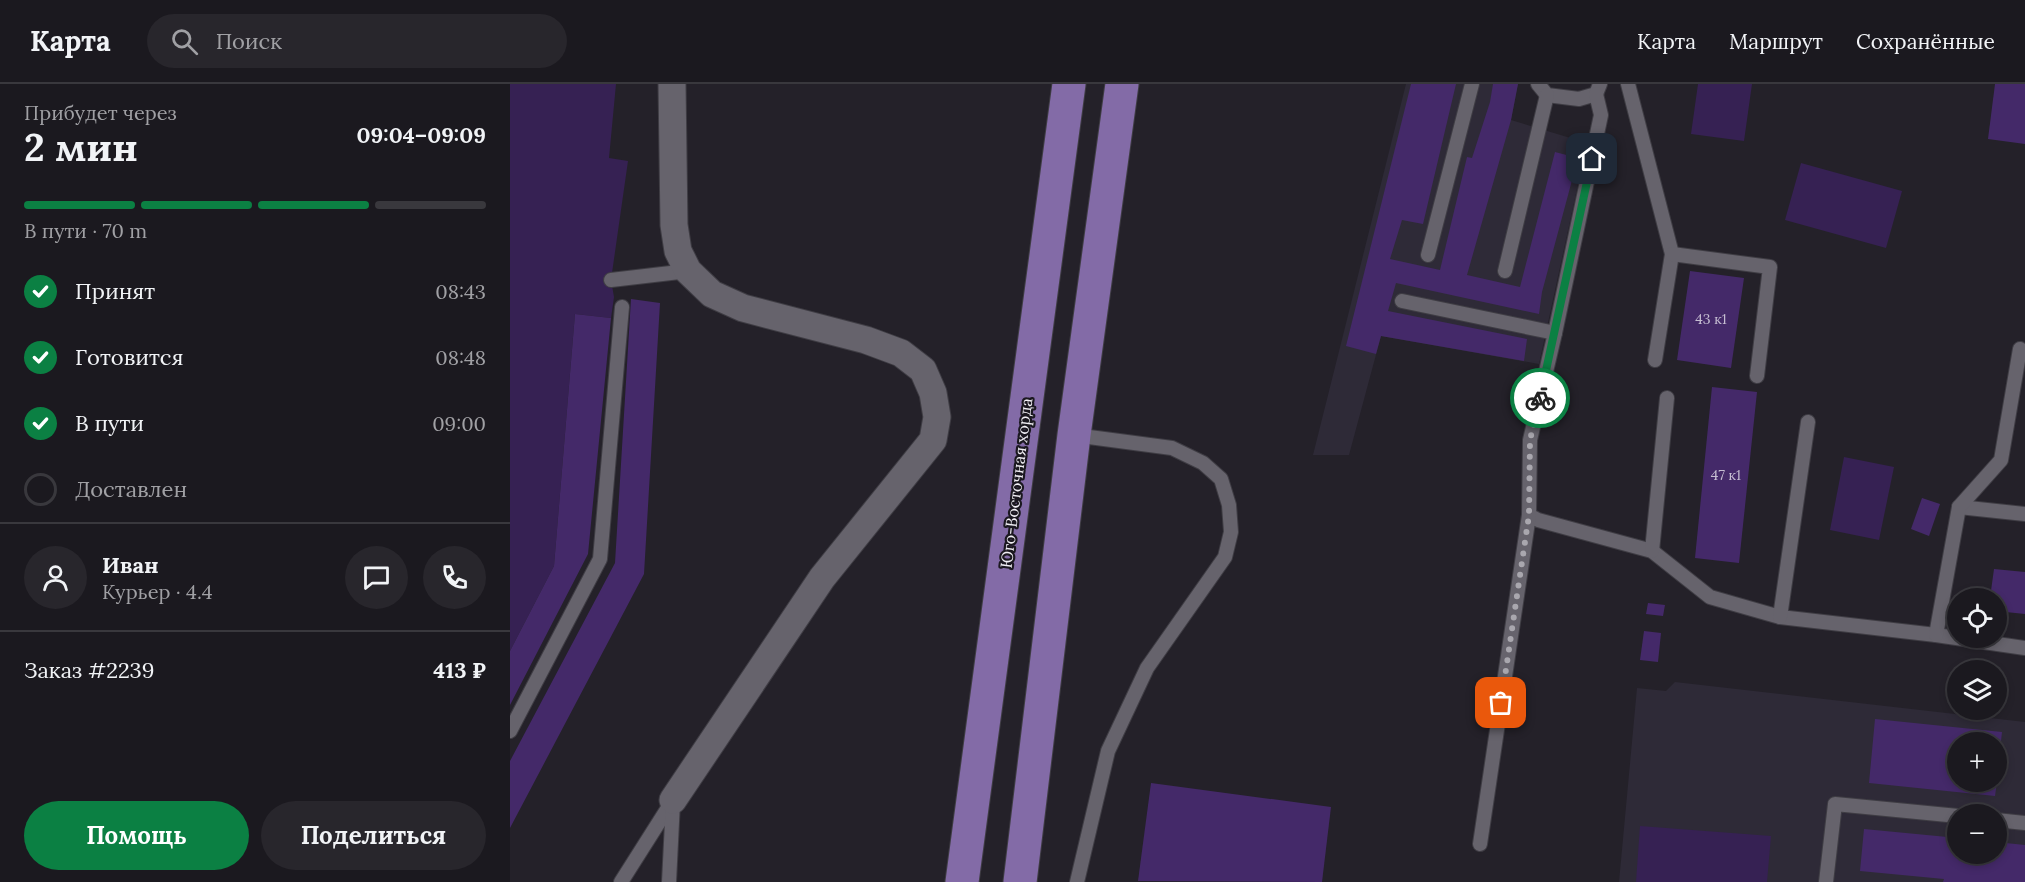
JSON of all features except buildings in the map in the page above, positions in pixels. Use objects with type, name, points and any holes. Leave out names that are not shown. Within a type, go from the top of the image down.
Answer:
[{"type":"main road","name":"Юго-Восточная хорда","points":[[962,882],[1069,84]]},
{"type":"main road","points":[[1020,882],[1074,435],[1122,84]]},
{"type":"street","points":[[672,84],[674,225],[678,251],[688,271],[712,294],[743,308],[866,340],[901,353],[923,370],[933,393],[937,417],[933,440],[822,578],[673,800]]},
{"type":"lane","points":[[1428,255],[1472,84]]},
{"type":"lane","points":[[1628,84],[1672,254],[1655,360]]},
{"type":"lane","points":[[1480,844],[1529,515],[1530,440],[1601,115],[1598,89],[1579,99],[1542,90],[1505,271]]},
{"type":"lane","points":[[1672,254],[1770,267],[1756,376]]},
{"type":"lane","points":[[611,280],[688,271]]},
{"type":"lane","points":[[1402,301],[1555,333]]},
{"type":"lane","points":[[510,731],[600,558],[622,307]]},
{"type":"lane","points":[[1936,635],[1959,507],[2001,460],[2020,349]]},
{"type":"lane","points":[[1652,551],[1667,398]]},
{"type":"lane","points":[[1780,617],[1808,422]]},
{"type":"lane","points":[[1074,435],[1172,448],[1203,463],[1221,479],[1229,505],[1231,532],[1225,557],[1147,668],[1108,751],[1077,882]]},
{"type":"lane","points":[[1959,507],[2025,514]]},
{"type":"lane","points":[[1529,515],[1538,520],[1652,551],[1710,597],[1780,617],[2025,648]]},
{"type":"lane","points":[[621,882],[673,800]]},
{"type":"lane","points":[[669,882],[673,800]]},
{"type":"lane","points":[[1826,882],[1834,804],[1947,815]]},
{"type":"lane","points":[[2007,821],[2025,823]]},
{"type":"shaded area","points":[[510,84],[616,84],[609,158],[628,161],[611,280],[614,297],[611,318],[575,314],[554,566],[510,651]]},
{"type":"shaded area","points":[[1406,84],[1518,84],[1511,120],[1587,143],[1539,364],[1381,336],[1349,455],[1313,455]]},
{"type":"shaded area","points":[[1698,84],[1752,84],[1744,141],[1691,134]]},
{"type":"shaded area","points":[[1801,163],[1902,191],[1886,248],[1785,220]]},
{"type":"shaded area","points":[[1844,457],[1894,467],[1879,540],[1830,530]]},
{"type":"shaded area","points":[[1675,682],[1947,713],[1947,720],[2025,722],[2025,882],[1619,882],[1637,688],[1666,691]]},
{"type":"shaded area","points":[[1640,826],[1771,836],[1767,882],[1636,882]]},
{"type":"way so far","points":[[1501,703],[1529,515],[1530,440],[1540,398]]},
{"type":"route","points":[[1540,398],[1592,159]]}]
